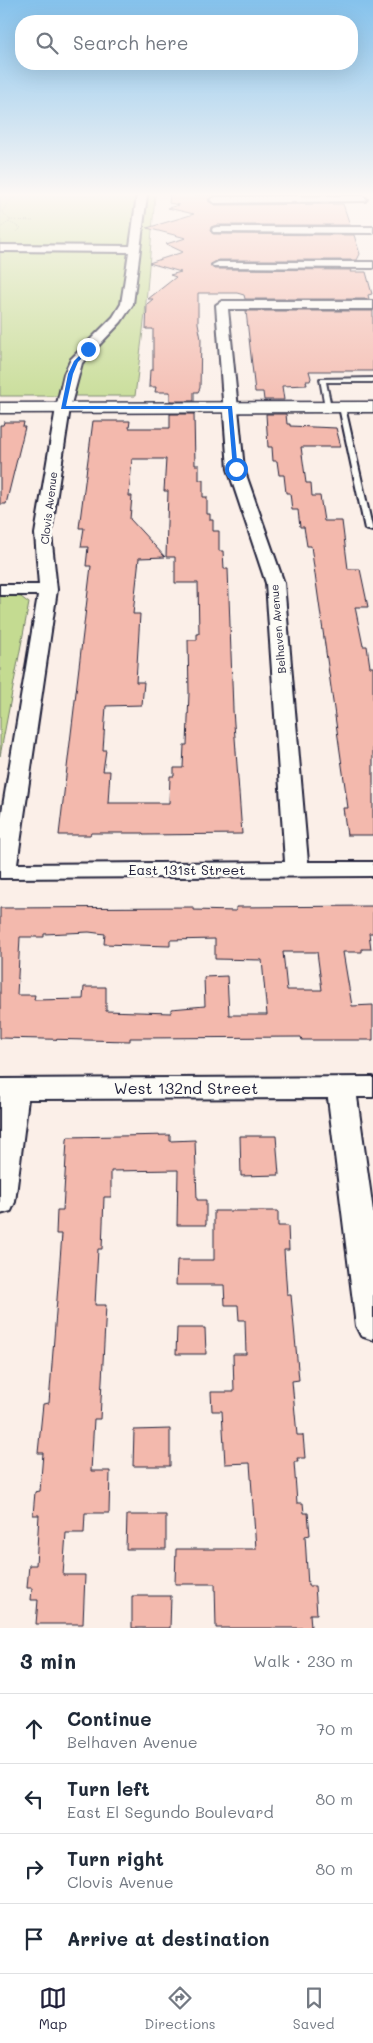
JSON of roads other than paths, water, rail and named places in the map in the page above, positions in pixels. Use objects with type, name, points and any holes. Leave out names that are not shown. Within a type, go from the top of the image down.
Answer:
[{"type":"main road","points":[[0,408],[373,408]]},
{"type":"street","name":"Clovis Avenue","points":[[2,871],[48,590],[43,534],[63,408],[71,374],[76,362],[117,319],[127,304],[132,271]]},
{"type":"street","name":"Belhaven Avenue","points":[[297,870],[275,582],[236,469],[222,305],[373,305]]},
{"type":"street","points":[[0,590],[48,590]]},
{"type":"street","name":"East 131st Street","points":[[2,871],[373,869]]},
{"type":"street","points":[[340,1088],[373,1326]]},
{"type":"street","name":"West 132nd Street","points":[[7,1089],[373,1088]]},
{"type":"street","points":[[0,1202],[7,1089]]},
{"type":"lane","points":[[373,380],[322,380],[335,407],[361,494],[369,529],[373,529]]},
{"type":"lane","points":[[361,494],[373,494]]}]
